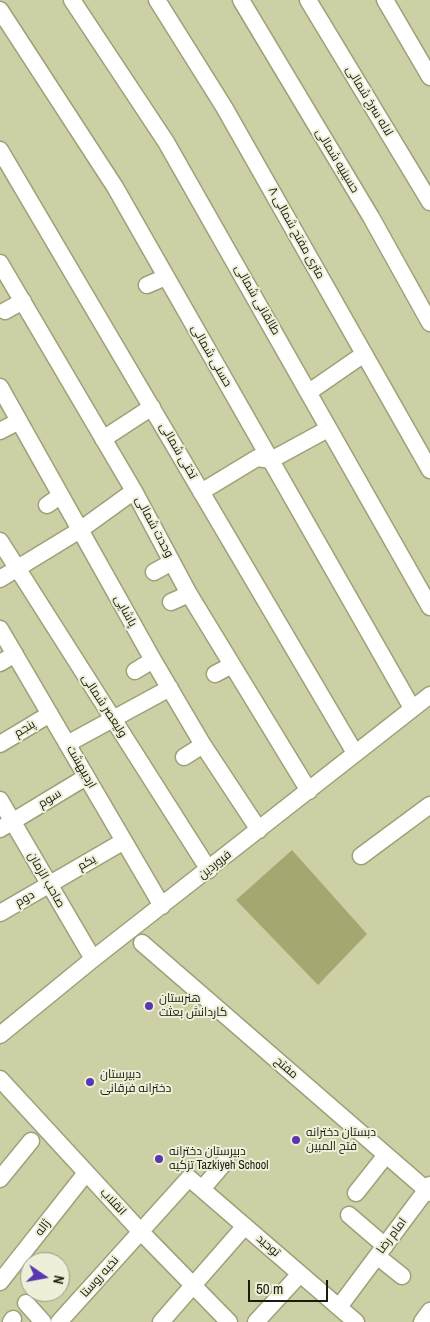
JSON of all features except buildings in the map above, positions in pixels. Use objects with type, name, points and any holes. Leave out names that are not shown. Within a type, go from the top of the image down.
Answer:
[{"type":"street","name":"طالقانی شمالی","points":[[72,0],[166,142],[430,607]]},
{"type":"street","name":"۸ متری مفتح شمالی","points":[[157,0],[224,107],[430,470]]},
{"type":"street","name":"حسینیه شمالی","points":[[241,0],[371,217],[430,324]]},
{"type":"street","name":"لاله سرخ شمالی","points":[[308,0],[430,201]]},
{"type":"street","points":[[385,0],[430,77]]},
{"type":"street","name":"حسنی شمالی","points":[[0,10],[116,187],[412,708]]},
{"type":"street","name":"تختی شمالی","points":[[0,150],[355,753]]},
{"type":"street","name":"وحدت شمالی","points":[[3,272],[23,301],[134,491],[189,594],[310,791]]},
{"type":"street","points":[[146,285],[166,277]]},
{"type":"street","points":[[6,311],[23,301]]},
{"type":"street","points":[[309,392],[364,354]]},
{"type":"street","name":"پاشایی","points":[[0,386],[19,420],[54,501],[77,525],[203,745],[259,830]]},
{"type":"street","points":[[103,439],[152,407]]},
{"type":"street","points":[[0,431],[19,420]]},
{"type":"street","points":[[201,492],[256,458],[271,460],[328,429]]},
{"type":"street","points":[[0,579],[77,525],[134,491]]},
{"type":"street","points":[[77,525],[103,501]]},
{"type":"street","name":"ولیعصر شمالی","points":[[0,541],[209,870]]},
{"type":"street","points":[[154,572],[172,562]]},
{"type":"street","points":[[171,602],[189,594]]},
{"type":"street","name":"اردیبهشت","points":[[0,629],[162,906]]},
{"type":"street","points":[[0,663],[15,654]]},
{"type":"street","points":[[135,671],[153,660]]},
{"type":"street","points":[[215,674],[232,665]]},
{"type":"street","points":[[67,744],[170,688]]},
{"type":"street","name":"فروردین","points":[[0,1035],[93,959],[310,791],[355,753],[430,695]]},
{"type":"street","name":"پنجم","points":[[0,744],[50,714]]},
{"type":"street","points":[[184,757],[203,745]]},
{"type":"street","name":"سوم","points":[[6,826],[86,777]]},
{"type":"street","name":"صاحب الزمان","points":[[0,800],[6,826],[49,884],[93,959]]},
{"type":"street","points":[[361,856],[430,804]]},
{"type":"street","name":"یکم","points":[[49,884],[124,841]]},
{"type":"street","name":"دوم","points":[[0,913],[49,884]]},
{"type":"street","name":"مفتح","points":[[142,943],[429,1189]]},
{"type":"street","name":"انقلاب","points":[[0,1079],[141,1232],[229,1322]]},
{"type":"street","points":[[0,1179],[31,1141]]},
{"type":"street","points":[[356,1193],[386,1154]]},
{"type":"street","points":[[202,1189],[226,1161]]},
{"type":"street","name":"ژاله","points":[[0,1282],[86,1173]]},
{"type":"street","name":"توحید","points":[[189,1178],[356,1322]]},
{"type":"street","name":"نخبه روستا","points":[[59,1322],[189,1178]]},
{"type":"street","name":"امام رضا","points":[[339,1307],[429,1189]]},
{"type":"street","points":[[349,1215],[402,1276]]},
{"type":"street","points":[[161,1322],[246,1226]]},
{"type":"street","points":[[256,1322],[300,1274]]},
{"type":"street","points":[[26,1303],[43,1322]]},
{"type":"street","points":[[422,1322],[430,1311]]},
{"type":"green space","points":[[292,850],[367,934],[318,985],[236,900]]},
{"type":"place","name":"هنرستان کاردانش بعثت","points":[[149,1006]]},
{"type":"place","name":"دبیرستان دخترانه فرقانی","points":[[90,1082]]},
{"type":"place","name":"دبستان دخترانه فتح المبین","points":[[296,1140]]},
{"type":"place","name":"دبیرستان دخترانه تزكيه Tazkiyeh School","points":[[159,1159]]}]
